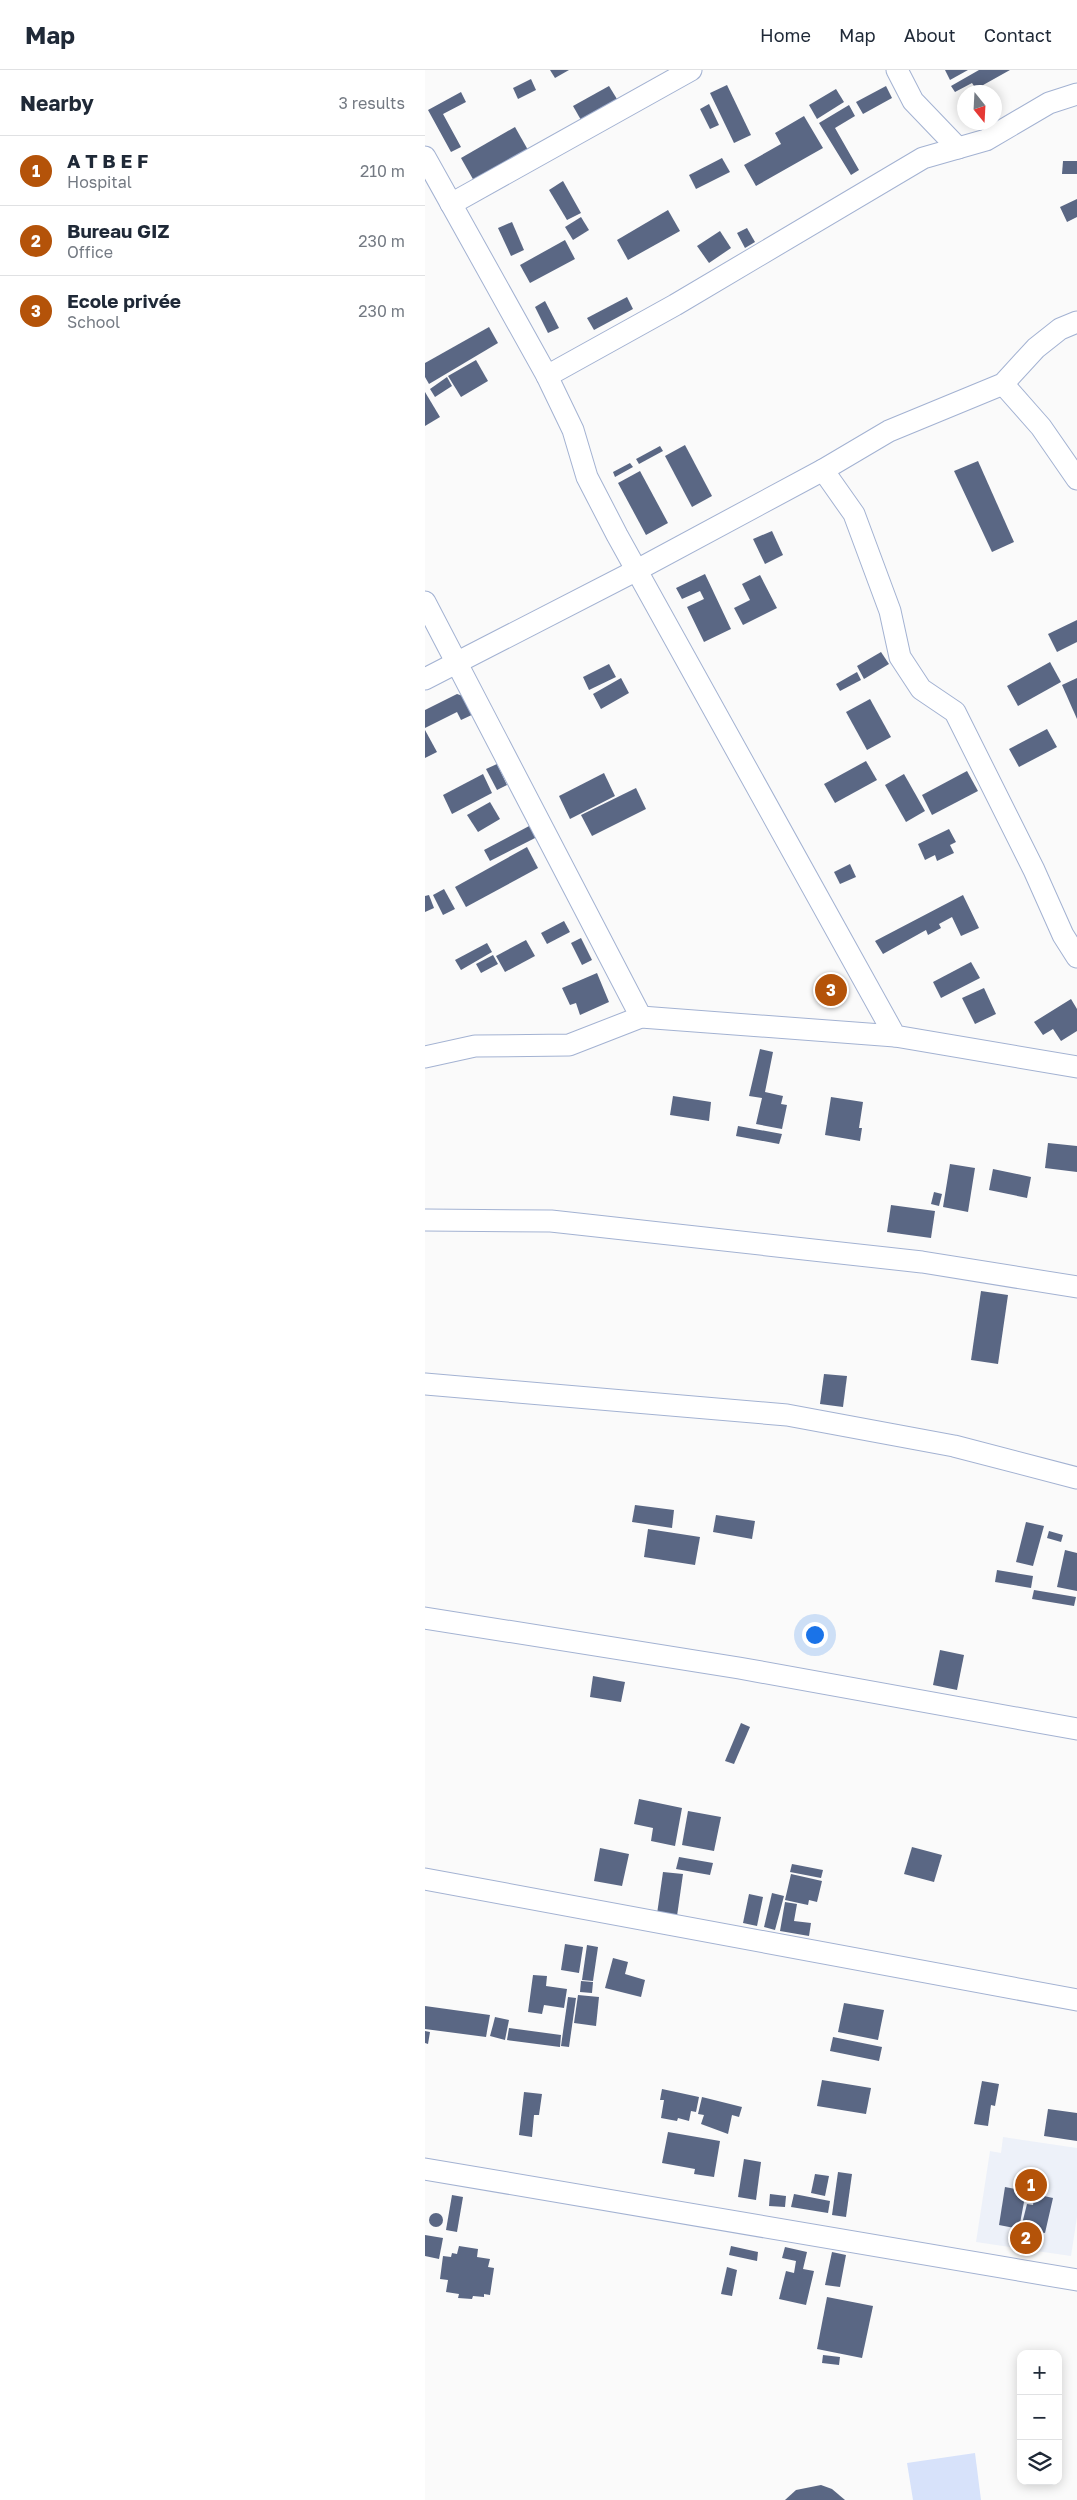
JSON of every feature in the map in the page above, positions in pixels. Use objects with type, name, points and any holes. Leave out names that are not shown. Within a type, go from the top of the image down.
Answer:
[{"type":"street","points":[[451,204],[691,70]]},
{"type":"street","points":[[897,70],[913,101],[958,148]]},
{"type":"street","points":[[547,376],[675,305],[923,158],[986,140],[1049,103],[1077,94]]},
{"type":"street","points":[[425,157],[547,376],[573,430],[587,477],[895,1036]]},
{"type":"street","points":[[425,679],[637,570],[823,470],[889,431],[1003,384],[1036,348],[1060,330],[1077,322]]},
{"type":"street","points":[[1003,384],[1041,427],[1077,479]]},
{"type":"street","points":[[823,470],[854,514],[890,611],[900,657],[921,689],[955,712],[1034,870],[1063,935],[1077,958]]},
{"type":"street","points":[[425,602],[455,663],[641,1017]]},
{"type":"street","points":[[425,1057],[475,1046],[569,1045],[641,1017],[895,1036],[1077,1067]]},
{"type":"street","points":[[425,1220],[551,1220],[912,1261],[1077,1287]]},
{"type":"street","points":[[425,1384],[787,1415],[954,1446],[1077,1478]]},
{"type":"street","points":[[425,1618],[739,1668],[1077,1729]]},
{"type":"street","points":[[425,1879],[1077,2000]]},
{"type":"street","points":[[425,2169],[1077,2280]]},
{"type":"shaded area","points":[[1003,2137],[1077,2148],[1077,2217],[1071,2256],[976,2242],[990,2151],[1001,2153]]},
{"type":"shaded area","points":[[975,2453],[981,2500],[913,2500],[907,2463]]},
{"type":"building","points":[[550,70],[569,70],[555,78]]},
{"type":"building","points":[[945,70],[968,70],[950,80]]},
{"type":"building","points":[[979,70],[1010,70],[983,85],[973,85],[972,83],[957,85],[957,91],[955,92],[951,86]]},
{"type":"building","points":[[531,79],[536,90],[518,99],[513,88]]},
{"type":"building","points":[[727,85],[751,135],[734,143],[710,93]]},
{"type":"building","points":[[609,86],[620,104],[581,120],[573,106]]},
{"type":"building","points":[[886,86],[892,98],[863,114],[856,102]]},
{"type":"building","points":[[836,89],[844,102],[817,119],[809,105]]},
{"type":"building","points":[[461,92],[466,102],[443,114],[461,147],[451,152],[428,110]]},
{"type":"building","points":[[709,104],[719,125],[710,129],[700,109]]},
{"type":"building","points":[[849,105],[855,116],[835,128],[859,170],[851,175],[819,123]]},
{"type":"building","points":[[804,116],[823,148],[756,186],[744,165],[781,144],[775,133]]},
{"type":"building","points":[[515,127],[528,150],[474,181],[461,158]]},
{"type":"building","points":[[722,158],[730,172],[696,189],[689,175]]},
{"type":"building","points":[[1063,161],[1077,161],[1077,174],[1062,174]]},
{"type":"building","points":[[563,181],[581,213],[567,220],[549,190]]},
{"type":"building","points":[[1077,199],[1077,217],[1067,222],[1060,207]]},
{"type":"building","points":[[668,210],[680,231],[628,260],[617,240]]},
{"type":"building","points":[[581,217],[589,230],[573,240],[565,227]]},
{"type":"building","points":[[512,222],[524,250],[511,256],[498,228]]},
{"type":"building","points":[[747,228],[755,242],[745,248],[737,233]]},
{"type":"building","points":[[720,231],[731,248],[709,263],[697,246]]},
{"type":"building","points":[[565,240],[575,259],[530,283],[520,265]]},
{"type":"building","points":[[627,297],[633,309],[594,330],[587,318]]},
{"type":"building","points":[[545,301],[559,328],[548,333],[535,307]]},
{"type":"building","points":[[489,327],[498,343],[429,384],[425,377],[425,363]]},
{"type":"building","points":[[476,360],[488,381],[461,397],[448,376]]},
{"type":"building","points":[[447,377],[452,386],[435,397],[430,389]]},
{"type":"building","points":[[425,392],[440,417],[425,426]]},
{"type":"building","points":[[685,445],[712,496],[692,507],[665,456]]},
{"type":"building","points":[[660,446],[663,451],[639,464],[636,459]]},
{"type":"building","points":[[978,461],[1014,542],[992,552],[954,471]]},
{"type":"building","points":[[630,463],[633,467],[615,477],[613,472]]},
{"type":"building","points":[[640,471],[668,523],[646,535],[618,483]]},
{"type":"building","points":[[772,531],[783,555],[765,564],[753,539]]},
{"type":"building","points":[[705,574],[731,629],[704,642],[687,607],[704,599],[700,591],[682,599],[676,588]]},
{"type":"building","points":[[760,575],[777,608],[743,625],[734,608],[750,600],[742,584]]},
{"type":"building","points":[[1077,620],[1077,642],[1057,652],[1048,634]]},
{"type":"building","points":[[881,652],[889,664],[864,679],[857,666]]},
{"type":"building","points":[[1050,662],[1061,682],[1018,706],[1007,686]]},
{"type":"building","points":[[609,664],[616,677],[589,690],[583,677]]},
{"type":"building","points":[[857,672],[861,680],[840,691],[836,684]]},
{"type":"building","points":[[621,678],[629,693],[601,709],[593,694]]},
{"type":"building","points":[[1077,678],[1077,719],[1062,685]]},
{"type":"building","points":[[457,694],[469,698],[476,713],[461,720],[457,712],[425,728],[425,710]]},
{"type":"building","points":[[870,699],[891,737],[867,750],[846,712]]},
{"type":"building","points":[[1047,729],[1057,747],[1019,767],[1009,749]]},
{"type":"building","points":[[425,730],[437,752],[425,758]]},
{"type":"building","points":[[866,761],[877,780],[835,803],[824,784]]},
{"type":"building","points":[[497,764],[507,785],[497,790],[486,769]]},
{"type":"building","points":[[967,771],[978,791],[932,815],[922,795]]},
{"type":"building","points":[[604,773],[615,796],[570,819],[559,796]]},
{"type":"building","points":[[483,774],[492,793],[452,814],[443,795]]},
{"type":"building","points":[[904,774],[925,811],[906,822],[885,785]]},
{"type":"building","points":[[636,788],[646,809],[592,836],[581,815]]},
{"type":"building","points":[[490,802],[500,819],[478,832],[467,815]]},
{"type":"building","points":[[531,825],[537,837],[490,861],[484,850]]},
{"type":"building","points":[[949,829],[956,842],[950,845],[954,853],[937,861],[935,855],[925,860],[918,844]]},
{"type":"building","points":[[527,847],[538,868],[466,907],[455,887]]},
{"type":"building","points":[[850,864],[856,877],[840,884],[834,872]]},
{"type":"building","points":[[444,889],[455,909],[443,915],[433,895]]},
{"type":"building","points":[[429,895],[434,908],[425,912],[425,896]]},
{"type":"building","points":[[963,895],[979,928],[961,936],[952,917],[939,924],[941,928],[928,935],[926,930],[883,954],[875,941]]},
{"type":"building","points":[[564,921],[570,932],[547,944],[541,933]]},
{"type":"building","points":[[581,938],[592,960],[582,965],[571,943]]},
{"type":"building","points":[[526,940],[535,956],[505,972],[496,956]]},
{"type":"building","points":[[487,943],[492,952],[461,970],[455,960]]},
{"type":"building","points":[[493,955],[498,964],[481,973],[476,964]]},
{"type":"building","points":[[971,962],[980,978],[941,998],[933,982]]},
{"type":"building","points":[[597,973],[609,1002],[580,1015],[576,1003],[570,1005],[562,988]]},
{"type":"building","points":[[984,988],[996,1014],[975,1024],[962,998]]},
{"type":"building","points":[[1071,999],[1077,1009],[1077,1031],[1061,1041],[1053,1029],[1043,1035],[1034,1022]]},
{"type":"building","points":[[760,1049],[773,1052],[765,1092],[783,1096],[781,1104],[787,1105],[782,1129],[756,1124],[762,1098],[749,1096]]},
{"type":"building","points":[[673,1096],[711,1102],[709,1121],[670,1115]]},
{"type":"building","points":[[831,1097],[863,1102],[859,1128],[862,1128],[860,1141],[825,1135]]},
{"type":"building","points":[[738,1126],[782,1134],[779,1144],[736,1136]]},
{"type":"building","points":[[1048,1143],[1077,1146],[1077,1172],[1045,1168]]},
{"type":"building","points":[[950,1164],[975,1168],[968,1212],[943,1207]]},
{"type":"building","points":[[993,1169],[1031,1177],[1027,1198],[989,1190]]},
{"type":"building","points":[[934,1192],[942,1194],[939,1206],[931,1204]]},
{"type":"building","points":[[891,1205],[935,1211],[931,1238],[887,1232]]},
{"type":"building","points":[[981,1291],[1008,1295],[998,1364],[971,1360]]},
{"type":"building","points":[[824,1374],[847,1376],[843,1407],[820,1404]]},
{"type":"building","points":[[635,1505],[674,1510],[672,1528],[632,1522]]},
{"type":"building","points":[[716,1515],[755,1521],[752,1539],[713,1532]]},
{"type":"building","points":[[1026,1522],[1044,1526],[1033,1566],[1016,1562]]},
{"type":"building","points":[[648,1529],[700,1537],[695,1565],[644,1557]]},
{"type":"building","points":[[1049,1531],[1063,1535],[1061,1542],[1047,1538]]},
{"type":"building","points":[[1065,1550],[1077,1553],[1077,1591],[1057,1587]]},
{"type":"building","points":[[997,1570],[1033,1576],[1031,1588],[995,1582]]},
{"type":"building","points":[[1034,1590],[1076,1597],[1074,1606],[1032,1599]]},
{"type":"building","points":[[940,1650],[964,1655],[957,1690],[933,1685]]},
{"type":"building","points":[[593,1676],[625,1682],[621,1702],[590,1697]]},
{"type":"building","points":[[741,1723],[750,1727],[734,1764],[725,1761]]},
{"type":"building","points":[[639,1799],[682,1808],[675,1846],[651,1841],[653,1828],[634,1824]]},
{"type":"building","points":[[688,1811],[721,1817],[714,1851],[682,1845]]},
{"type":"building","points":[[912,1847],[942,1855],[934,1882],[904,1874]]},
{"type":"building","points":[[600,1848],[629,1854],[622,1886],[594,1881]]},
{"type":"building","points":[[679,1857],[713,1863],[710,1875],[676,1869]]},
{"type":"building","points":[[792,1864],[823,1870],[821,1878],[790,1872]]},
{"type":"building","points":[[663,1872],[683,1874],[677,1916],[657,1914]]},
{"type":"building","points":[[791,1874],[822,1881],[817,1902],[809,1900],[808,1905],[785,1900]]},
{"type":"building","points":[[772,1893],[784,1896],[775,1930],[764,1927]]},
{"type":"building","points":[[749,1894],[763,1897],[757,1926],[743,1923]]},
{"type":"building","points":[[785,1902],[797,1904],[794,1921],[811,1923],[809,1936],[780,1931]]},
{"type":"building","points":[[565,1944],[583,1947],[579,1973],[561,1970]]},
{"type":"building","points":[[587,1945],[598,1947],[593,1981],[582,1980]]},
{"type":"building","points":[[613,1958],[628,1962],[625,1974],[645,1980],[641,1997],[605,1988]]},
{"type":"building","points":[[533,1975],[547,1976],[546,1986],[567,1989],[564,2008],[544,2005],[542,2014],[528,2012]]},
{"type":"building","points":[[581,1981],[593,1982],[592,1993],[580,1992]]},
{"type":"building","points":[[578,1995],[599,1997],[596,2026],[574,2023]]},
{"type":"building","points":[[568,1997],[576,1998],[569,2047],[561,2046]]},
{"type":"building","points":[[844,2003],[884,2010],[878,2040],[838,2032]]},
{"type":"building","points":[[425,2006],[490,2015],[486,2037],[425,2029]]},
{"type":"building","points":[[495,2017],[509,2020],[505,2040],[490,2036]]},
{"type":"building","points":[[509,2028],[561,2035],[560,2047],[507,2040]]},
{"type":"building","points":[[425,2031],[430,2032],[428,2044],[425,2043]]},
{"type":"building","points":[[833,2037],[882,2047],[879,2061],[830,2051]]},
{"type":"building","points":[[822,2080],[871,2088],[866,2114],[817,2106]]},
{"type":"building","points":[[982,2081],[999,2084],[995,2106],[991,2105],[988,2126],[974,2124]]},
{"type":"building","points":[[662,2089],[699,2097],[696,2112],[691,2111],[689,2121],[678,2118],[677,2121],[661,2118],[664,2100],[660,2100]]},
{"type":"building","points":[[524,2092],[542,2094],[539,2115],[534,2115],[532,2137],[519,2135]]},
{"type":"building","points":[[702,2097],[742,2107],[739,2117],[732,2115],[728,2134],[701,2124],[704,2115],[698,2114]]},
{"type":"building","points":[[1048,2109],[1077,2113],[1077,2141],[1044,2136]]},
{"type":"building","points":[[668,2132],[720,2141],[714,2177],[694,2174],[695,2169],[662,2163]]},
{"type":"building","points":[[744,2159],[761,2162],[756,2200],[738,2197]]},
{"type":"building","points":[[838,2172],[852,2174],[846,2217],[832,2215]]},
{"type":"building","points":[[815,2174],[829,2176],[825,2196],[811,2193]]},
{"type":"building","points":[[1005,2187],[1026,2191],[1019,2229],[999,2225]]},
{"type":"building","points":[[770,2194],[786,2196],[785,2207],[769,2206]]},
{"type":"building","points":[[794,2194],[830,2201],[828,2213],[791,2207]]},
{"type":"building","points":[[1035,2194],[1053,2198],[1045,2233],[1021,2228],[1027,2204],[1033,2205]]},
{"type":"building","points":[[452,2195],[463,2197],[457,2232],[446,2230]]},
{"type":"building","points":[[433,2213],[439,2213],[443,2220],[439,2227],[433,2227],[429,2223],[429,2217]]},
{"type":"building","points":[[425,2235],[443,2238],[439,2259],[425,2256]]},
{"type":"building","points":[[459,2246],[478,2249],[477,2257],[490,2259],[488,2267],[494,2268],[490,2295],[484,2294],[484,2297],[473,2296],[472,2299],[458,2298],[459,2294],[446,2292],[448,2280],[440,2279],[443,2256],[451,2257],[452,2253],[457,2254]]},
{"type":"building","points":[[731,2246],[758,2252],[757,2261],[729,2255]]},
{"type":"building","points":[[785,2247],[807,2252],[803,2269],[814,2271],[806,2305],[779,2299],[786,2271],[794,2273],[796,2261],[782,2258]]},
{"type":"building","points":[[832,2252],[846,2255],[840,2287],[825,2285]]},
{"type":"building","points":[[727,2267],[737,2270],[732,2296],[721,2294]]},
{"type":"building","points":[[827,2297],[873,2306],[862,2358],[817,2349]]},
{"type":"building","points":[[823,2355],[840,2357],[839,2365],[822,2363]]},
{"type":"building","points":[[821,2485],[832,2489],[845,2500],[785,2500],[796,2490]]},
{"type":"place","name":"Ecole privée","points":[[831,990]]},
{"type":"place","name":"A T B E F","points":[[1031,2185]]},
{"type":"place","name":"Bureau GIZ","points":[[1026,2238]]}]
